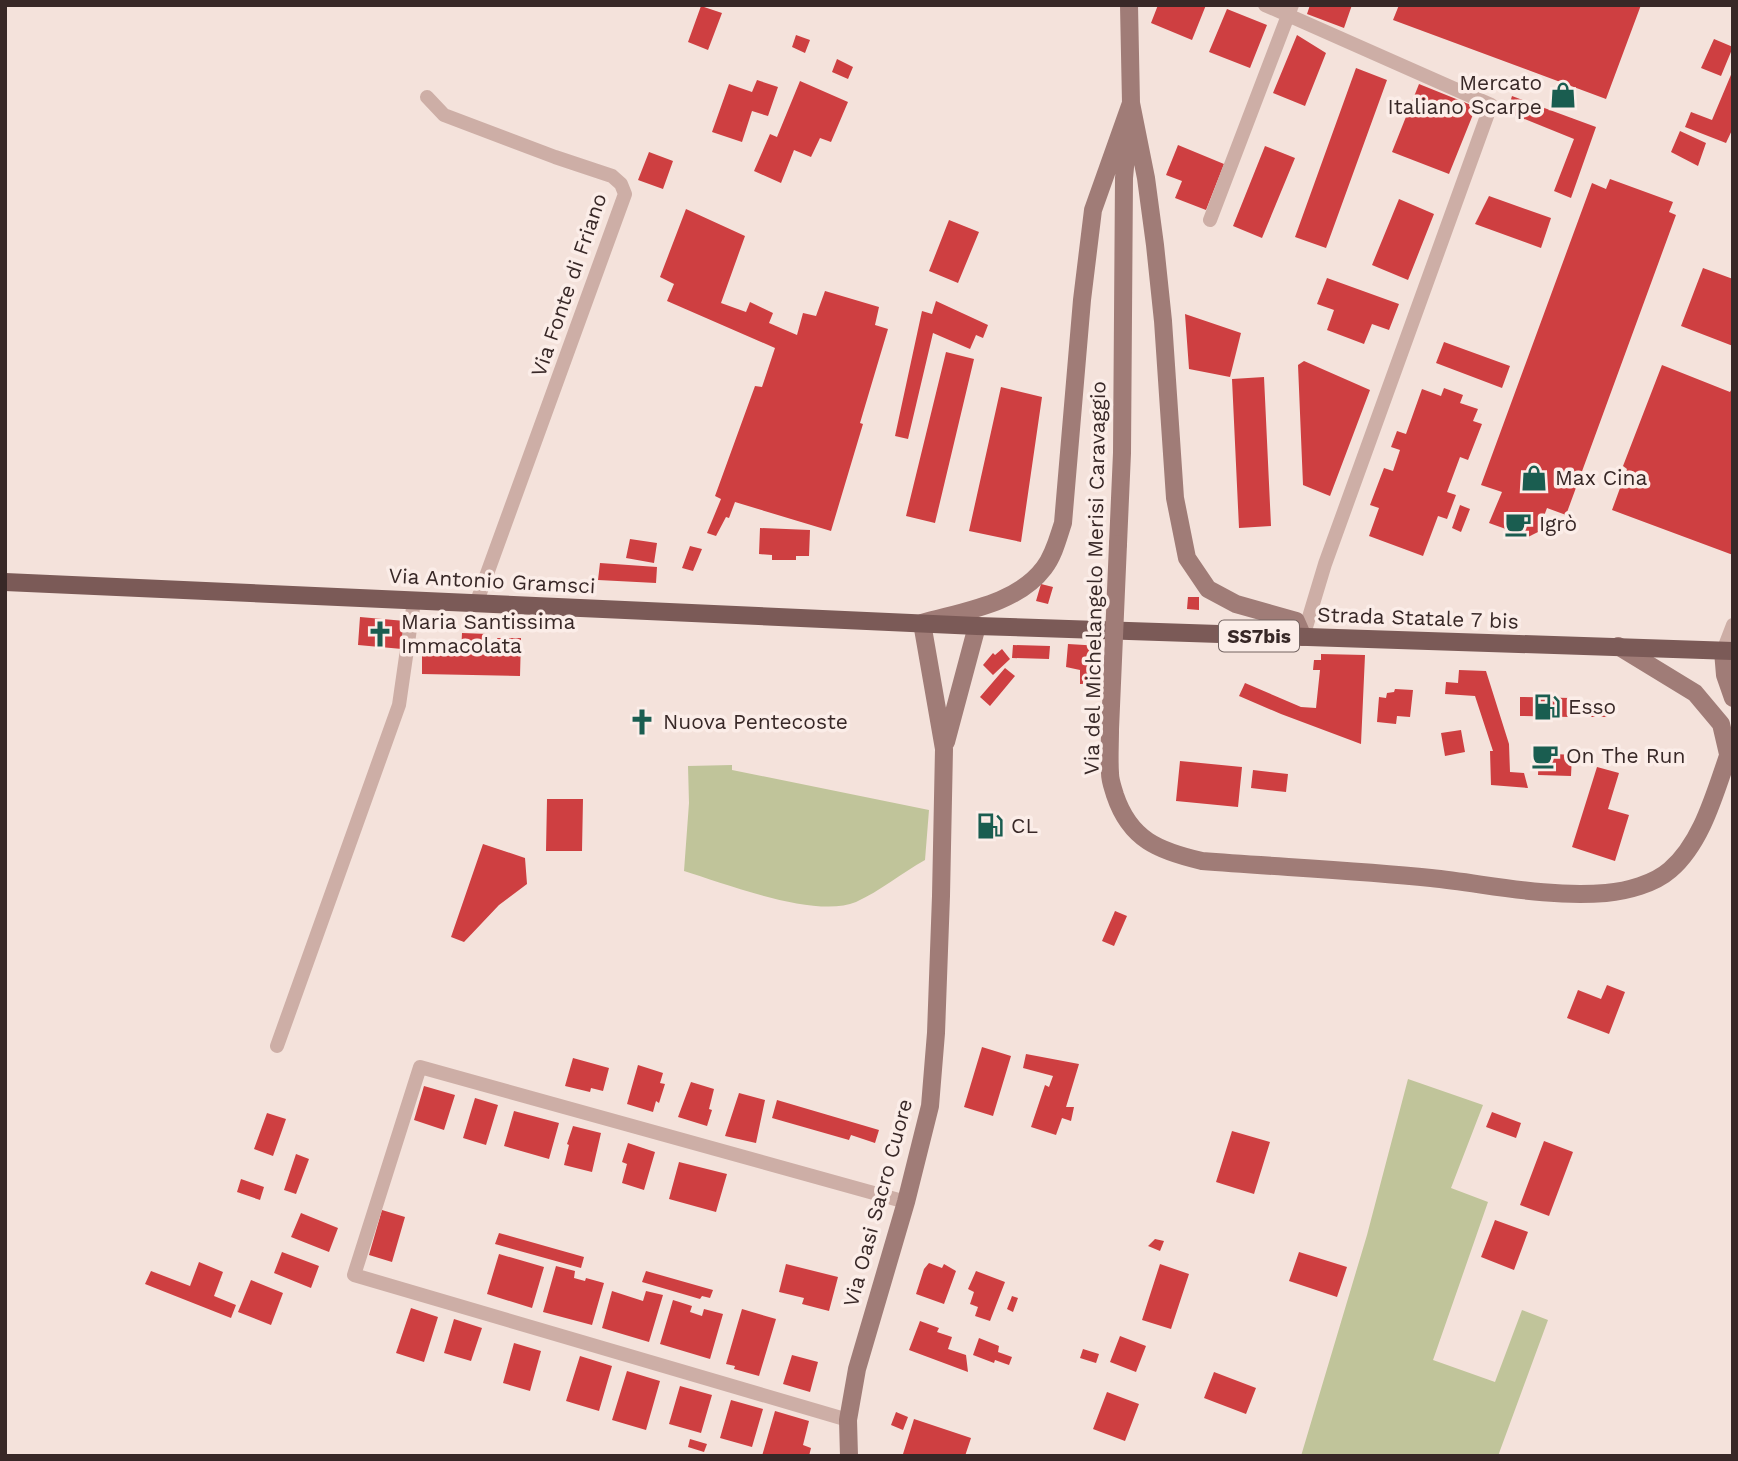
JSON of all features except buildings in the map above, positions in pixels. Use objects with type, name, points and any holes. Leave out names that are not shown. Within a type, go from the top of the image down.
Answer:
[{"type":"main road","name":"Via Antonio Gramsci","points":[[5,582],[977,626]]},
{"type":"main road","name":"Strada Statale 7 bis","points":[[977,626],[1728,651]]},
{"type":"street","name":"Via del Michelangelo Merisi Caravaggio","points":[[1129,5],[1131,103],[1124,178],[1122,453],[1110,776],[1130,827],[1147,842],[1173,855],[1202,861],[1430,878],[1536,892],[1605,893],[1636,888],[1668,872],[1688,851],[1705,816],[1731,748]]},
{"type":"street","points":[[1265,5],[1290,10],[1491,106],[1325,564],[1303,637]]},
{"type":"street","points":[[1210,220],[1290,10]]},
{"type":"street","name":"Via Fonte di Friano","points":[[426,97],[444,116],[555,158],[612,176],[621,184],[625,194],[476,604]]},
{"type":"street","points":[[922,623],[992,603],[1025,587],[1045,568],[1056,546],[1063,523],[1082,300],[1093,210],[1131,103]]},
{"type":"street","points":[[1131,103],[1146,178],[1155,246],[1175,498],[1187,558],[1208,589],[1236,604],[1296,621],[1303,637]]},
{"type":"street","points":[[276,1046],[400,705],[414,601]]},
{"type":"street","name":"Via Oasi Sacro Cuore","points":[[849,1456],[848,1420],[857,1369],[906,1202],[930,1105],[942,896],[944,749],[922,623]]},
{"type":"street","points":[[1733,625],[1725,675],[1733,698]]},
{"type":"street","name":"Via Oasi Sacro Cuore","points":[[944,749],[977,626]]},
{"type":"street","points":[[1618,646],[1695,693],[1721,724],[1731,748]]},
{"type":"street","points":[[848,1420],[354,1275],[420,1067],[906,1202]]},
{"type":"green space","points":[[732,765],[732,770],[929,810],[925,860],[865,898],[839,906],[818,906],[771,898],[684,871],[689,803],[688,766]]},
{"type":"green space","points":[[1408,1079],[1483,1105],[1451,1188],[1488,1202],[1433,1360],[1495,1382],[1522,1310],[1548,1320],[1498,1456],[1301,1456],[1367,1235]]},
{"type":"place","name":"Mercato Italiano Scarpe","points":[[1563,95]]},
{"type":"place","name":"Max Cina","points":[[1534,478]]},
{"type":"place","name":"Igrò","points":[[1518,524]]},
{"type":"place","name":"Maria Santissima Immacolata","points":[[380,634]]},
{"type":"place","name":"Esso","points":[[1547,707]]},
{"type":"place","name":"Nuova Pentecoste","points":[[642,722]]},
{"type":"place","name":"On The Run","points":[[1545,756]]},
{"type":"place","name":"CL","points":[[990,826]]}]
